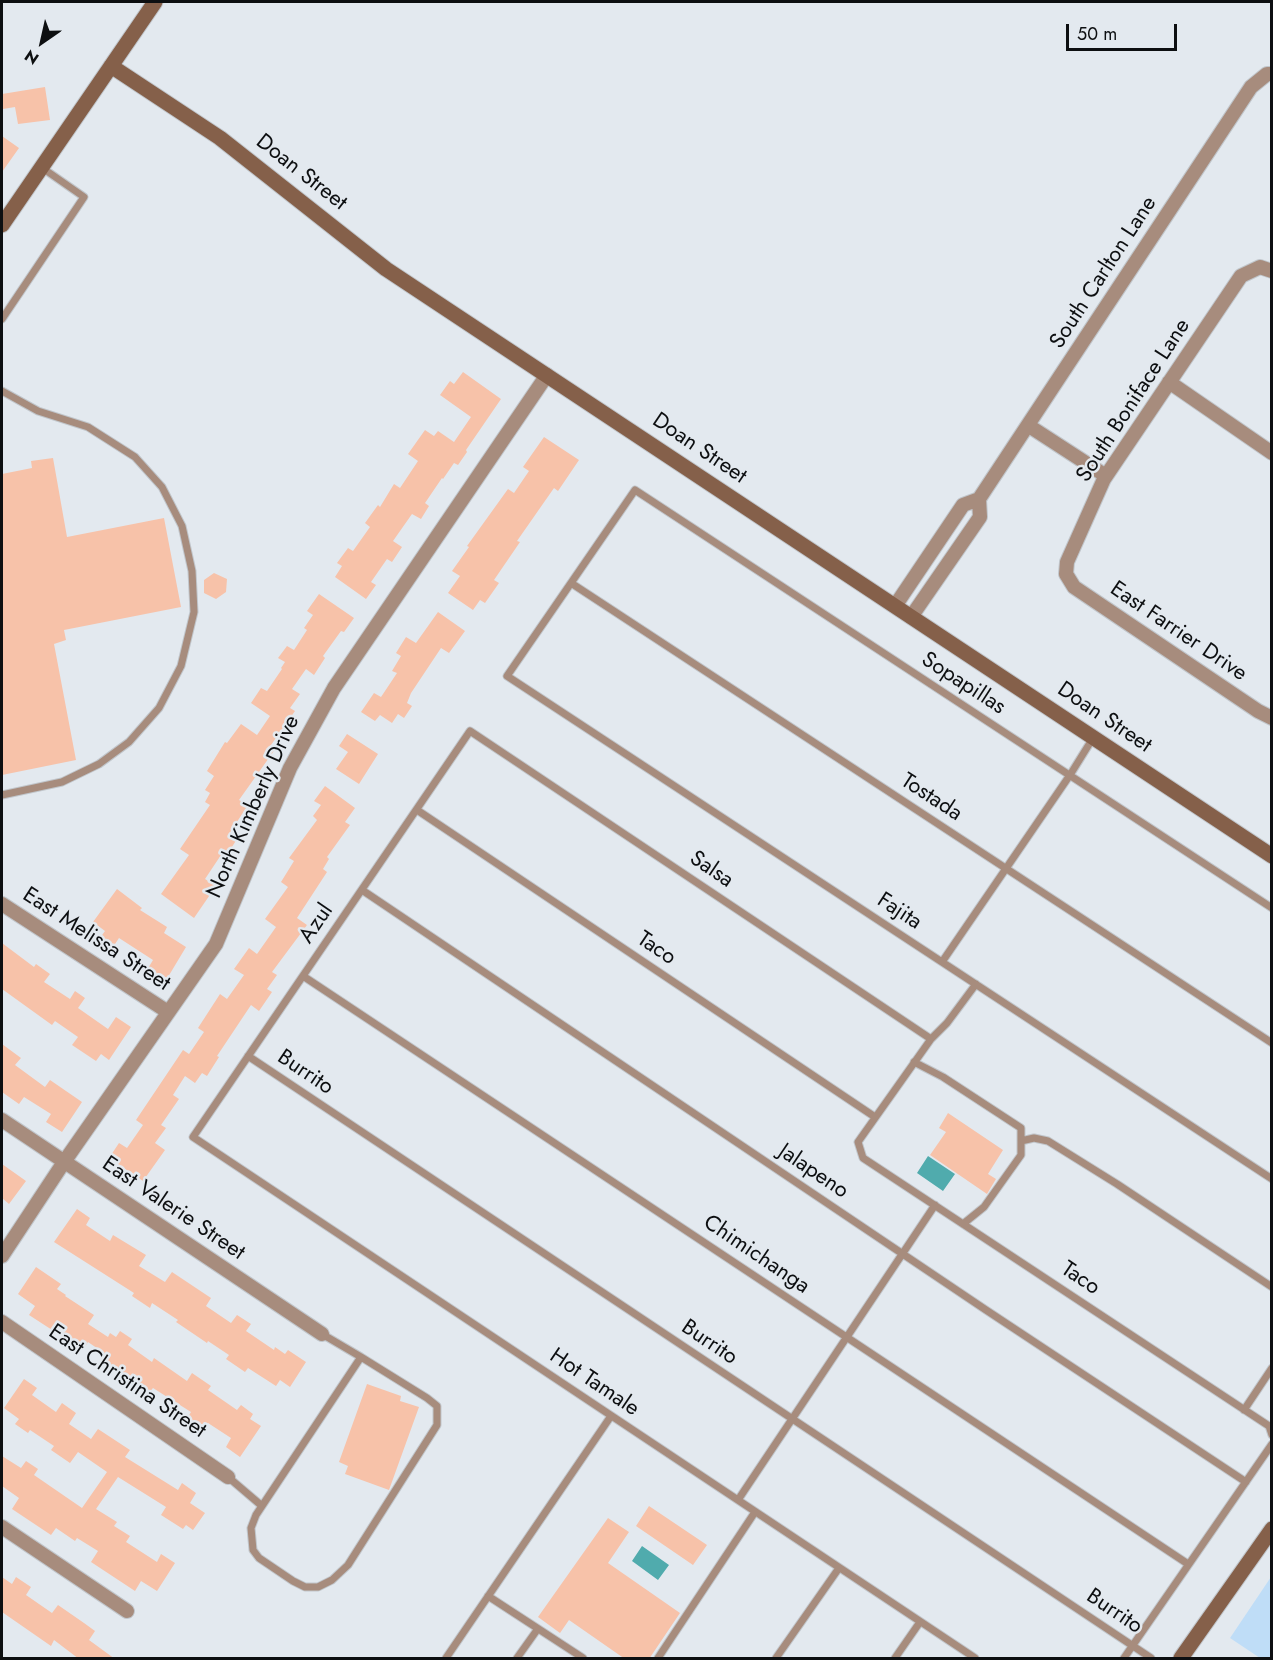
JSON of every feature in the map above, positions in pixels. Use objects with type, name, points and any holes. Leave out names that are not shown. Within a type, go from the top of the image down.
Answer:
[{"type":"street","points":[[2,225],[155,2]]},
{"type":"street","name":"Doan Street","points":[[111,66],[220,138],[386,269],[1272,856]]},
{"type":"street","name":"South Carlton Lane","points":[[895,606],[963,505],[979,499],[1251,87],[1269,74]]},
{"type":"street","name":"South Boniface Lane","points":[[1066,574],[1067,562],[1106,476],[1241,276],[1266,269]]},
{"type":"street","name":"North Kimberly Drive","points":[[2,1256],[64,1162],[216,945],[290,768],[334,688],[547,375]]},
{"type":"street","points":[[1169,382],[1272,453]]},
{"type":"street","points":[[1029,426],[1106,476]]},
{"type":"street","name":"South Carlton Lane","points":[[911,617],[980,517],[979,499]]},
{"type":"street","name":"East Farrier Drive","points":[[1066,574],[1074,587],[1257,711],[1272,718]]},
{"type":"street","name":"East Melissa Street","points":[[2,904],[168,1012]]},
{"type":"street","name":"East Valerie Street","points":[[2,1120],[322,1334]]},
{"type":"street","name":"East Christina Street","points":[[2,1322],[228,1477]]},
{"type":"street","points":[[2,1527],[127,1611]]},
{"type":"street","points":[[1181,1659],[1272,1529]]},
{"type":"lane","points":[[2,319],[84,196],[41,167]]},
{"type":"lane","points":[[2,391],[38,411],[88,427],[135,457],[162,487],[182,526],[192,571],[194,612],[181,666],[159,708],[129,742],[99,764],[62,782],[2,795]]},
{"type":"lane","name":"Sopapillas","points":[[571,583],[635,490],[1272,908]]},
{"type":"lane","name":"Fajita","points":[[571,583],[507,676],[1272,1179]]},
{"type":"lane","name":"Tostada","points":[[571,583],[1272,1043]]},
{"type":"lane","name":"Azul","points":[[194,1137],[470,731]]},
{"type":"lane","name":"Salsa","points":[[470,731],[931,1039]]},
{"type":"lane","points":[[942,962],[1093,738]]},
{"type":"lane","name":"Taco","points":[[417,810],[875,1117],[858,1142],[863,1158],[1269,1426],[1272,1435]]},
{"type":"lane","name":"Jalapeno","points":[[362,891],[1246,1482]]},
{"type":"lane","name":"Chimichanga","points":[[303,976],[1188,1564]]},
{"type":"lane","points":[[875,1117],[931,1039],[947,1023],[976,984]]},
{"type":"lane","name":"Burrito","points":[[248,1056],[1151,1659]]},
{"type":"lane","points":[[914,1062],[943,1077],[1021,1128],[1021,1155],[984,1207],[963,1224]]},
{"type":"lane","name":"Hot Tamale","points":[[194,1137],[975,1659]]},
{"type":"lane","points":[[1021,1141],[1034,1138],[1058,1146],[1272,1287]]},
{"type":"lane","points":[[738,1500],[935,1205]]},
{"type":"lane","points":[[322,1334],[361,1357],[437,1406],[437,1425],[348,1565],[332,1580],[318,1587],[305,1587],[258,1558],[253,1551],[250,1539],[251,1528],[256,1515],[361,1357]]},
{"type":"lane","points":[[1244,1410],[1272,1368]]},
{"type":"lane","points":[[446,1659],[611,1416]]},
{"type":"lane","points":[[1124,1659],[1272,1444]]},
{"type":"lane","points":[[228,1477],[262,1506]]},
{"type":"lane","points":[[658,1659],[755,1512]]},
{"type":"lane","points":[[776,1659],[839,1568]]},
{"type":"lane","points":[[489,1596],[583,1659]]},
{"type":"lane","points":[[894,1659],[920,1622]]},
{"type":"lane","points":[[517,1659],[537,1630]]},
{"type":"shaded area","points":[[1271,1577],[1271,1658],[1260,1658],[1230,1638]]},
{"type":"water","points":[[928,1156],[955,1174],[943,1191],[917,1173]]},
{"type":"water","points":[[642,1546],[669,1565],[658,1580],[632,1561]]},
{"type":"building","points":[[45,87],[50,120],[18,124],[15,107],[3,109],[2,94]]},
{"type":"building","points":[[2,136],[19,148],[2,172]]},
{"type":"building","points":[[463,372],[501,399],[458,465],[454,463],[425,503],[429,506],[421,519],[412,514],[393,541],[402,547],[392,562],[387,559],[371,582],[376,585],[366,599],[335,577],[342,566],[337,563],[348,548],[353,551],[370,527],[365,523],[378,505],[380,507],[394,484],[400,488],[418,461],[408,454],[425,430],[434,436],[438,431],[454,442],[471,417],[440,395],[450,381],[454,384]]},
{"type":"building","points":[[544,437],[579,460],[558,491],[554,488],[517,541],[520,542],[494,580],[499,583],[485,603],[480,600],[473,610],[448,593],[460,576],[452,571],[508,489],[514,493],[529,471],[523,467]]},
{"type":"building","points":[[53,458],[67,537],[164,518],[181,607],[64,630],[66,640],[54,644],[76,760],[2,775],[2,474],[32,468],[31,461]]},
{"type":"building","points":[[214,573],[227,579],[226,592],[216,599],[204,593],[204,580]]},
{"type":"building","points":[[319,594],[354,618],[344,632],[341,631],[323,656],[325,658],[314,675],[306,669],[292,689],[300,694],[290,708],[295,711],[271,745],[276,748],[239,800],[248,805],[229,834],[237,839],[225,858],[221,855],[205,879],[216,886],[194,918],[161,894],[189,855],[180,849],[210,805],[205,802],[210,793],[205,790],[214,776],[207,771],[225,742],[227,743],[241,724],[257,735],[270,716],[251,703],[261,688],[267,691],[282,669],[285,662],[278,658],[287,646],[294,650],[307,630],[304,628],[313,615],[307,611]]},
{"type":"building","points":[[438,612],[465,631],[449,653],[441,648],[411,693],[407,703],[412,706],[404,718],[398,714],[392,723],[380,715],[375,721],[361,712],[374,693],[381,697],[397,673],[392,671],[401,656],[396,653],[406,637],[416,643]]},
{"type":"building","points":[[347,734],[378,754],[359,784],[336,769],[348,752],[339,746]]},
{"type":"building","points":[[325,786],[355,808],[345,822],[350,825],[327,857],[329,859],[323,869],[327,872],[297,918],[307,925],[272,972],[277,975],[267,989],[272,992],[259,1011],[251,1005],[217,1056],[219,1057],[207,1076],[202,1073],[195,1083],[185,1076],[173,1095],[179,1099],[161,1125],[166,1128],[155,1143],[165,1150],[143,1181],[109,1158],[119,1143],[127,1148],[143,1125],[136,1120],[183,1050],[189,1054],[204,1032],[198,1028],[220,994],[227,999],[244,975],[234,969],[249,948],[257,954],[276,927],[265,919],[288,887],[281,882],[294,861],[289,858],[317,820],[313,816],[321,805],[314,801]]},
{"type":"building","points":[[117,889],[142,908],[140,910],[167,927],[164,933],[186,947],[165,982],[147,970],[153,960],[119,938],[113,947],[100,938],[105,931],[93,922]]},
{"type":"building","points":[[2,943],[34,967],[36,964],[50,974],[44,982],[70,999],[75,991],[85,998],[78,1008],[108,1029],[116,1017],[131,1027],[109,1060],[101,1054],[96,1061],[72,1045],[78,1037],[55,1021],[52,1025],[2,989]]},
{"type":"building","points":[[2,1044],[21,1058],[15,1065],[45,1087],[50,1080],[82,1102],[62,1132],[46,1122],[51,1114],[24,1097],[19,1104],[2,1092]]},
{"type":"building","points":[[948,1113],[1003,1150],[988,1174],[996,1179],[987,1194],[930,1155],[946,1132],[939,1128]]},
{"type":"building","points":[[2,1164],[26,1181],[9,1204],[2,1198]]},
{"type":"building","points":[[77,1209],[90,1218],[86,1225],[110,1241],[113,1235],[146,1255],[139,1266],[165,1282],[172,1272],[211,1298],[206,1306],[231,1323],[237,1315],[251,1324],[246,1331],[274,1350],[275,1347],[285,1354],[288,1350],[306,1362],[290,1387],[280,1380],[276,1386],[248,1368],[245,1372],[226,1359],[229,1355],[176,1322],[178,1320],[152,1303],[150,1308],[132,1296],[134,1293],[54,1242]]},
{"type":"building","points":[[36,1267],[61,1284],[57,1289],[65,1296],[94,1315],[88,1324],[108,1337],[110,1333],[116,1337],[120,1331],[132,1339],[128,1345],[152,1362],[154,1358],[187,1381],[192,1373],[211,1386],[208,1390],[237,1410],[241,1405],[253,1414],[250,1419],[261,1426],[240,1457],[226,1447],[231,1438],[208,1423],[202,1431],[186,1420],[191,1412],[153,1388],[147,1395],[105,1364],[110,1357],[88,1342],[83,1350],[29,1315],[35,1306],[18,1294]]},
{"type":"building","points":[[24,1379],[37,1388],[32,1395],[56,1412],[62,1403],[76,1413],[69,1424],[91,1439],[98,1429],[130,1450],[125,1457],[178,1490],[182,1483],[196,1493],[190,1503],[205,1513],[193,1530],[186,1525],[183,1529],[161,1515],[166,1507],[118,1477],[96,1509],[117,1522],[114,1526],[130,1536],[126,1542],[157,1562],[161,1554],[175,1563],[157,1591],[141,1581],[135,1591],[91,1562],[98,1551],[77,1538],[75,1541],[56,1528],[51,1535],[12,1509],[19,1498],[2,1486],[2,1456],[21,1468],[26,1461],[38,1469],[34,1475],[82,1508],[107,1472],[78,1452],[70,1463],[51,1450],[54,1446],[30,1430],[28,1433],[15,1424],[19,1419],[4,1408]]},
{"type":"building","points":[[367,1384],[401,1396],[400,1401],[419,1407],[389,1490],[345,1474],[348,1466],[339,1462]]},
{"type":"building","points":[[649,1506],[707,1545],[693,1565],[636,1526]]},
{"type":"building","points":[[608,1518],[629,1532],[608,1563],[680,1613],[649,1659],[625,1659],[569,1620],[560,1633],[538,1617]]},
{"type":"building","points":[[2,1577],[12,1584],[16,1577],[31,1587],[26,1595],[52,1613],[58,1605],[84,1623],[95,1631],[89,1640],[115,1659],[79,1659],[54,1640],[51,1646],[2,1612]]}]
